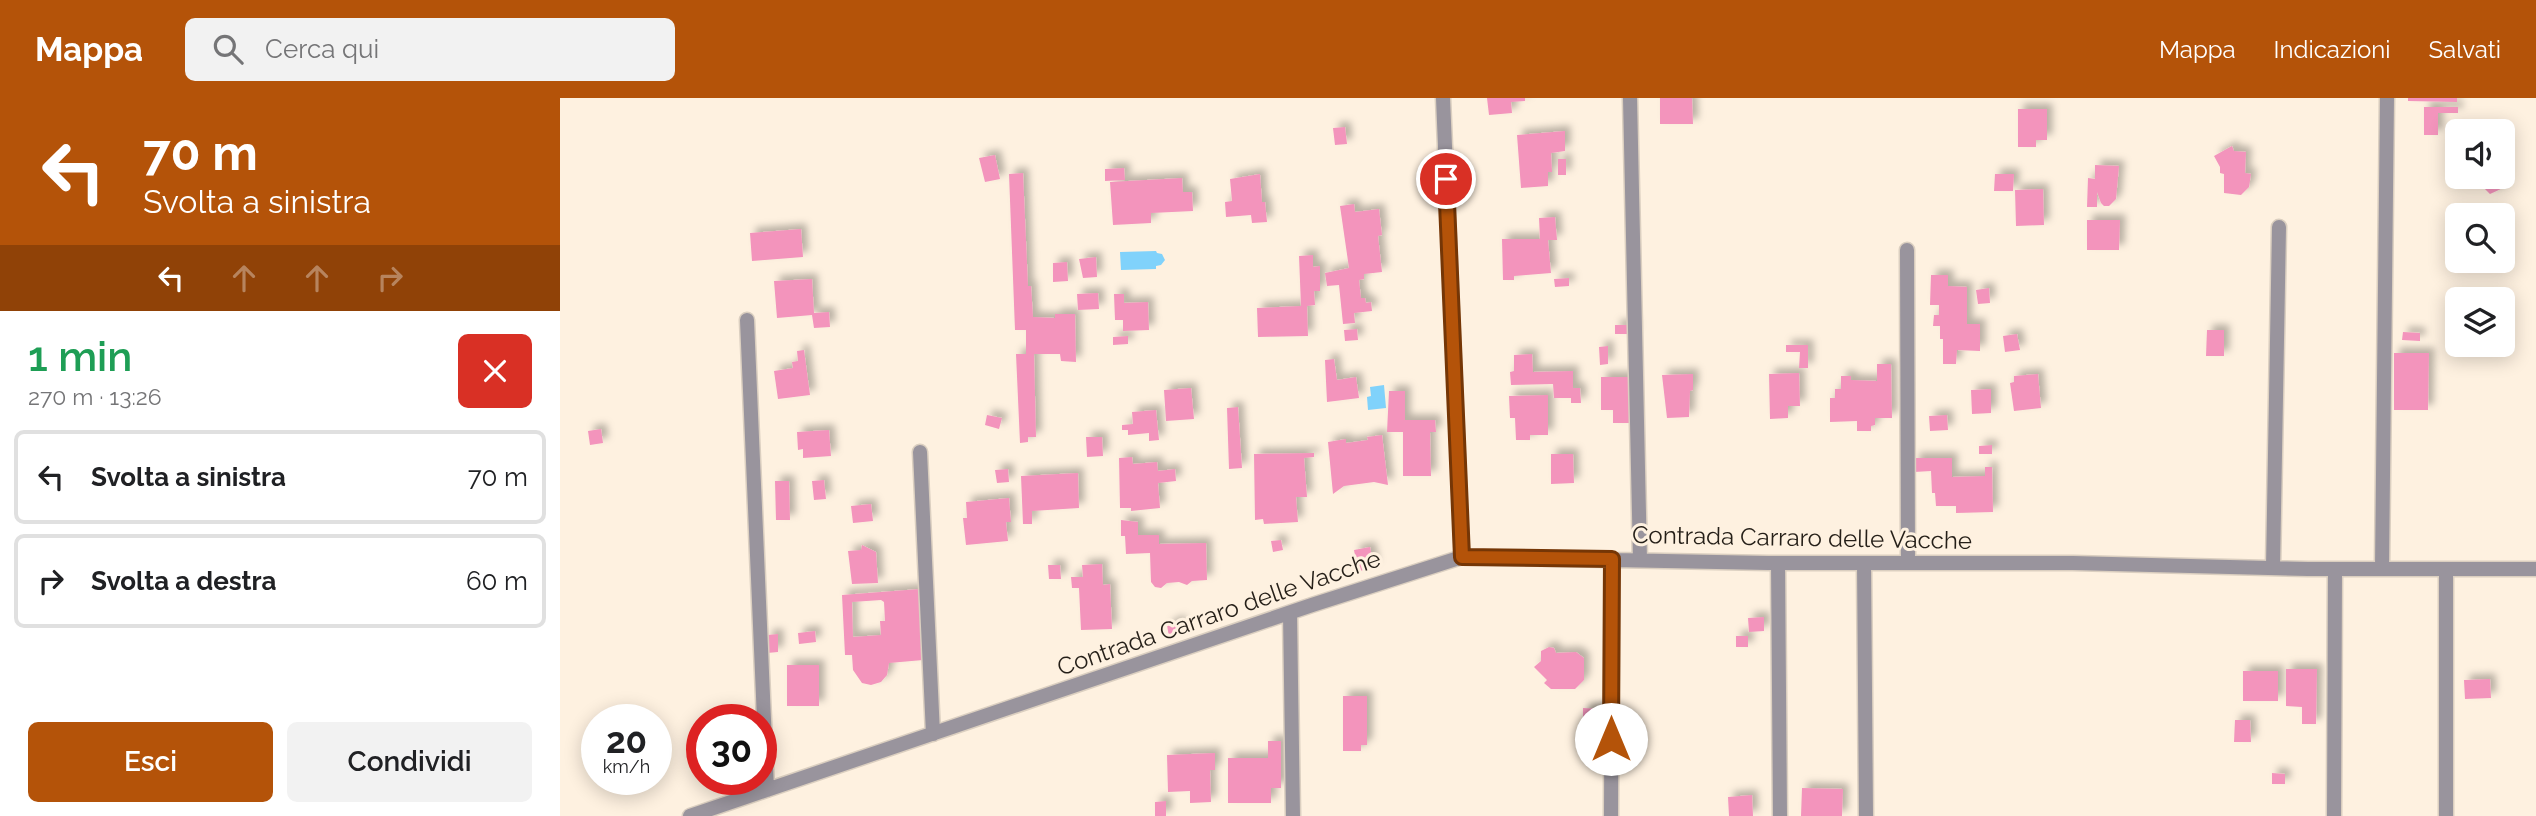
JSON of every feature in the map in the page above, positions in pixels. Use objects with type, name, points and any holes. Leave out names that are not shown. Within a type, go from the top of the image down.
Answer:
[{"type":"street","points":[[1443,98],[1462,557]]},
{"type":"street","points":[[1630,98],[1640,560]]},
{"type":"street","points":[[2382,569],[2387,98]]},
{"type":"street","points":[[2273,568],[2279,226]]},
{"type":"street","points":[[1907,250],[1908,563]]},
{"type":"street","points":[[747,320],[763,704]]},
{"type":"street","points":[[920,452],[933,734]]},
{"type":"street","name":"Contrada Carraro delle Vacche","points":[[777,787],[1462,557],[1778,563],[2073,563],[2335,569],[2536,569]]},
{"type":"street","points":[[1611,816],[1612,559]]},
{"type":"street","points":[[1778,563],[1780,816]]},
{"type":"street","points":[[1864,563],[1866,816]]},
{"type":"street","points":[[2334,816],[2335,569]]},
{"type":"street","points":[[2446,569],[2446,816]]},
{"type":"street","points":[[1290,613],[1293,816]]},
{"type":"street","name":"Contrada Carraro delle Vacche","points":[[690,816],[752,795]]},
{"type":"water","points":[[1156,251],[1162,254],[1165,260],[1156,266],[1156,269],[1121,270],[1120,252]]},
{"type":"water","points":[[1384,385],[1386,408],[1368,410],[1367,397],[1371,396],[1370,387]]},
{"type":"building","points":[[1487,98],[1525,98],[1525,101],[1511,102],[1512,113],[1489,115]]},
{"type":"building","points":[[1660,98],[1692,98],[1693,124],[1660,124]]},
{"type":"building","points":[[2408,98],[2457,98],[2457,102],[2408,101]]},
{"type":"building","points":[[2424,107],[2458,107],[2458,113],[2438,113],[2438,135],[2424,135]]},
{"type":"building","points":[[2018,109],[2047,109],[2047,140],[2036,140],[2036,147],[2018,147]]},
{"type":"building","points":[[1345,127],[1347,144],[1335,145],[1333,128]]},
{"type":"building","points":[[1565,131],[1565,151],[1551,153],[1552,172],[1548,172],[1548,186],[1521,188],[1517,135]]},
{"type":"building","points":[[2232,146],[2234,151],[2246,152],[2245,173],[2251,174],[2249,187],[2241,195],[2224,193],[2224,174],[2220,173],[2214,156]]},
{"type":"building","points":[[995,155],[1000,179],[985,182],[979,158]]},
{"type":"building","points":[[1558,159],[1566,159],[1566,175],[1558,175]]},
{"type":"building","points":[[2095,165],[2119,166],[2116,199],[2109,206],[2101,203],[2097,192],[2097,207],[2087,207],[2088,178],[2095,179]]},
{"type":"building","points":[[1124,168],[1125,180],[1105,181],[1105,169]]},
{"type":"building","points":[[1023,173],[1028,286],[1031,286],[1033,317],[1055,318],[1055,314],[1075,314],[1076,362],[1061,361],[1060,354],[1034,354],[1036,437],[1028,437],[1028,442],[1020,443],[1016,354],[1026,354],[1026,330],[1015,330],[1009,174]]},
{"type":"building","points":[[1260,174],[1267,222],[1252,223],[1251,215],[1226,217],[1225,202],[1232,201],[1230,179]]},
{"type":"building","points":[[1995,174],[2014,174],[2013,191],[1994,191]]},
{"type":"building","points":[[1182,178],[1183,192],[1192,192],[1193,211],[1151,213],[1151,223],[1113,225],[1110,182]]},
{"type":"building","points":[[2043,189],[2044,225],[2016,226],[2015,190]]},
{"type":"building","points":[[2485,189],[2501,189],[2490,194]]},
{"type":"building","points":[[1354,204],[1355,212],[1379,209],[1382,235],[1378,236],[1382,272],[1364,274],[1364,279],[1359,280],[1361,298],[1365,298],[1366,303],[1371,302],[1372,311],[1354,313],[1355,323],[1343,324],[1339,285],[1327,286],[1325,273],[1349,268],[1340,206]]},
{"type":"building","points":[[1555,217],[1557,240],[1548,240],[1551,273],[1514,276],[1514,280],[1503,280],[1502,239],[1540,239],[1539,218]]},
{"type":"building","points":[[2087,220],[2120,220],[2119,250],[2087,250]]},
{"type":"building","points":[[801,229],[803,257],[752,261],[750,233]]},
{"type":"building","points":[[1313,255],[1313,267],[1320,266],[1320,291],[1314,291],[1315,305],[1307,306],[1308,336],[1258,337],[1257,308],[1301,306],[1299,256]]},
{"type":"building","points":[[1096,257],[1097,277],[1083,278],[1079,259]]},
{"type":"building","points":[[1067,262],[1068,281],[1053,282],[1053,263]]},
{"type":"building","points":[[1931,275],[1948,275],[1948,286],[1967,287],[1967,324],[1980,324],[1980,351],[1957,350],[1956,364],[1943,364],[1940,326],[1933,326],[1934,315],[1939,315],[1939,305],[1930,305]]},
{"type":"building","points":[[1569,278],[1569,286],[1555,287],[1554,279]]},
{"type":"building","points":[[812,279],[814,313],[829,312],[830,327],[814,328],[812,315],[777,318],[774,281]]},
{"type":"building","points":[[1989,288],[1990,303],[1978,304],[1976,290]]},
{"type":"building","points":[[1098,293],[1099,309],[1078,310],[1077,294]]},
{"type":"building","points":[[1114,294],[1124,294],[1124,303],[1148,302],[1149,330],[1123,331],[1123,320],[1115,320]]},
{"type":"building","points":[[1615,325],[1633,325],[1633,334],[1615,334]]},
{"type":"building","points":[[1357,329],[1358,340],[1345,341],[1344,330]]},
{"type":"building","points":[[2207,330],[2224,330],[2224,356],[2206,356]]},
{"type":"building","points":[[2403,332],[2420,333],[2420,341],[2402,340]]},
{"type":"building","points":[[2017,334],[2020,350],[2005,352],[2003,336]]},
{"type":"building","points":[[1128,336],[1128,344],[1113,345],[1113,337]]},
{"type":"building","points":[[1786,345],[1808,345],[1808,368],[1799,368],[1800,352],[1786,352]]},
{"type":"building","points":[[1608,346],[1608,364],[1600,365],[1599,347]]},
{"type":"building","points":[[804,350],[810,395],[778,399],[774,371],[793,368],[792,362],[798,361],[797,351]]},
{"type":"building","points":[[2394,353],[2429,353],[2428,410],[2394,410]]},
{"type":"building","points":[[1532,354],[1533,372],[1573,371],[1573,388],[1580,388],[1581,403],[1571,403],[1571,398],[1554,398],[1553,384],[1511,385],[1510,372],[1514,371],[1514,355]]},
{"type":"building","points":[[1334,359],[1337,380],[1356,377],[1359,398],[1327,402],[1325,360]]},
{"type":"building","points":[[1877,364],[1891,364],[1892,418],[1875,418],[1871,431],[1857,431],[1857,421],[1830,422],[1830,398],[1835,398],[1835,389],[1841,389],[1841,376],[1851,376],[1851,380],[1877,381]]},
{"type":"building","points":[[1799,373],[1800,406],[1788,406],[1788,418],[1770,419],[1769,374]]},
{"type":"building","points":[[1693,374],[1689,417],[1667,418],[1662,375]]},
{"type":"building","points":[[2038,374],[2041,408],[2014,411],[2010,383],[2014,382],[2014,376]]},
{"type":"building","points":[[1601,377],[1629,377],[1629,423],[1613,423],[1613,410],[1601,410]]},
{"type":"building","points":[[1191,388],[1194,419],[1166,421],[1164,390]]},
{"type":"building","points":[[1991,389],[1991,413],[1972,414],[1971,390]]},
{"type":"building","points":[[1389,391],[1405,391],[1405,420],[1435,420],[1436,432],[1430,432],[1431,476],[1403,476],[1403,432],[1387,432]]},
{"type":"building","points":[[1548,395],[1548,435],[1530,435],[1530,440],[1516,440],[1515,418],[1510,418],[1509,396]]},
{"type":"building","points":[[1238,407],[1242,468],[1229,469],[1227,408]]},
{"type":"building","points":[[1156,410],[1159,440],[1149,441],[1149,433],[1128,435],[1128,430],[1122,430],[1122,425],[1133,424],[1132,412]]},
{"type":"building","points":[[987,415],[1002,418],[999,429],[985,425]]},
{"type":"building","points":[[1947,415],[1948,430],[1930,431],[1929,416]]},
{"type":"building","points":[[601,429],[603,443],[590,445],[588,431]]},
{"type":"building","points":[[829,430],[831,456],[803,458],[803,449],[798,450],[797,432]]},
{"type":"building","points":[[1382,435],[1388,485],[1374,482],[1344,486],[1333,494],[1328,442],[1346,439],[1346,443]]},
{"type":"building","points":[[1086,437],[1102,437],[1103,456],[1087,457]]},
{"type":"building","points":[[1992,445],[1992,454],[1979,454],[1979,446]]},
{"type":"building","points":[[1314,453],[1314,457],[1304,458],[1307,497],[1296,497],[1298,522],[1264,524],[1263,519],[1255,520],[1254,454]]},
{"type":"building","points":[[1551,454],[1573,454],[1574,483],[1551,484]]},
{"type":"building","points":[[1132,457],[1133,464],[1157,462],[1158,471],[1175,469],[1176,481],[1158,483],[1160,508],[1131,511],[1131,508],[1120,508],[1119,458]]},
{"type":"building","points":[[1914,458],[1952,458],[1952,477],[1985,476],[1985,467],[1992,467],[1993,512],[1956,513],[1956,506],[1936,506],[1935,493],[1932,493],[1931,471],[1914,472]]},
{"type":"building","points":[[1008,469],[1009,482],[997,483],[995,470]]},
{"type":"building","points":[[1078,473],[1079,508],[1032,511],[1032,524],[1023,524],[1021,476]]},
{"type":"building","points":[[824,480],[826,499],[814,500],[812,481]]},
{"type":"building","points":[[775,481],[789,481],[790,520],[776,520]]},
{"type":"building","points":[[1009,498],[1011,522],[1006,522],[1008,541],[966,545],[963,518],[967,518],[966,502]]},
{"type":"building","points":[[871,504],[873,521],[853,523],[851,506]]},
{"type":"building","points":[[1121,520],[1138,522],[1138,535],[1159,535],[1159,544],[1206,543],[1207,580],[1192,581],[1187,585],[1179,582],[1167,583],[1161,588],[1155,587],[1151,582],[1150,553],[1126,554],[1125,536],[1121,536]]},
{"type":"building","points":[[1281,540],[1283,550],[1273,552],[1271,541]]},
{"type":"building","points":[[862,545],[876,552],[878,583],[852,584],[848,551],[861,550]]},
{"type":"building","points":[[1370,547],[1374,566],[1358,572],[1354,550]]},
{"type":"building","points":[[1102,564],[1103,585],[1110,584],[1112,629],[1081,630],[1079,588],[1072,588],[1071,577],[1083,577],[1082,565]]},
{"type":"building","points":[[1048,565],[1060,565],[1061,579],[1049,579]]},
{"type":"building","points":[[920,589],[923,660],[889,663],[887,675],[881,682],[871,685],[862,683],[853,670],[852,655],[845,655],[842,595]],"holes":[[[852,602],[884,602],[885,621],[880,621],[881,635],[853,637]]]},
{"type":"building","points":[[1764,617],[1764,631],[1749,632],[1748,618]]},
{"type":"building","points":[[1180,620],[1182,632],[1169,637],[1167,625]]},
{"type":"building","points":[[815,631],[816,642],[799,644],[798,633]]},
{"type":"building","points":[[778,634],[778,652],[767,653],[767,635]]},
{"type":"building","points":[[1736,636],[1748,636],[1748,647],[1736,647]]},
{"type":"building","points":[[1554,648],[1556,653],[1576,652],[1584,658],[1584,680],[1575,689],[1551,689],[1544,683],[1547,680],[1534,667],[1541,661],[1541,651]]},
{"type":"building","points":[[787,665],[819,665],[819,706],[787,706]]},
{"type":"building","points":[[2286,669],[2317,669],[2316,724],[2302,724],[2302,707],[2286,706]]},
{"type":"building","points":[[2243,671],[2278,671],[2278,701],[2243,701]]},
{"type":"building","points":[[2490,679],[2491,698],[2465,699],[2464,680]]},
{"type":"building","points":[[1343,696],[1367,696],[1367,745],[1361,745],[1361,751],[1343,751]]},
{"type":"building","points":[[1583,708],[1603,709],[1603,733],[1592,733],[1592,723],[1583,722]]},
{"type":"building","points":[[2235,720],[2250,720],[2251,742],[2234,742]]},
{"type":"building","points":[[1268,741],[1281,741],[1281,788],[1271,788],[1271,803],[1228,803],[1228,758],[1268,758]]},
{"type":"building","points":[[1215,753],[1215,770],[1210,770],[1211,802],[1190,803],[1190,791],[1168,792],[1167,755]]},
{"type":"building","points":[[2272,773],[2285,774],[2285,784],[2272,784]]},
{"type":"building","points":[[1802,788],[1843,789],[1842,816],[1801,816]]},
{"type":"building","points":[[1752,795],[1753,816],[1729,816],[1728,797]]},
{"type":"building","points":[[1166,801],[1166,816],[1155,816],[1155,802]]},
{"type":"route","points":[[1446,179],[1462,557],[1612,559],[1611,739]]}]
